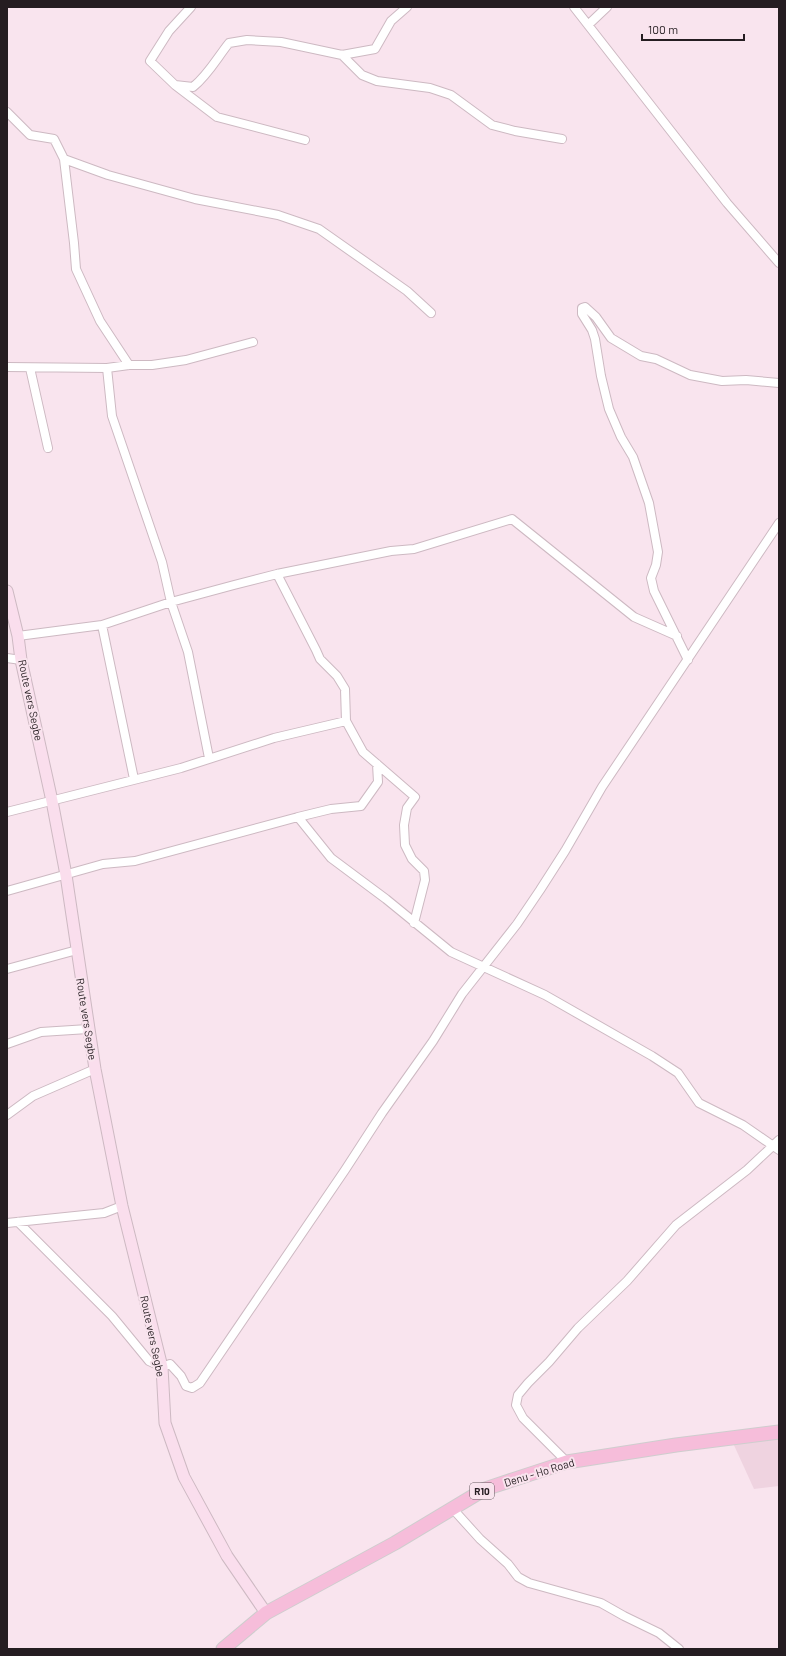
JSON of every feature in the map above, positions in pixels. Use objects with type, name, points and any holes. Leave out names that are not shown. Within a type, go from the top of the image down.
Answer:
[{"type":"main road","name":"Route vers Segbe","points":[[7,591],[18,636],[66,875],[94,1069],[122,1206],[162,1367],[165,1423],[184,1477],[227,1556],[266,1613]]},
{"type":"main road","name":"Denu - Ho Road","points":[[223,1649],[266,1613],[395,1543],[485,1489],[568,1462],[668,1446],[779,1432]]},
{"type":"street","points":[[191,7],[169,31],[150,61],[176,85],[217,117],[305,140]]},
{"type":"street","points":[[176,85],[193,87],[204,78],[217,58],[230,43],[247,40],[281,42],[342,55],[375,49],[390,21],[407,7]]},
{"type":"street","points":[[574,7],[727,203],[779,263]]},
{"type":"street","points":[[588,25],[607,7]]},
{"type":"street","points":[[342,55],[362,75],[377,81],[430,88],[450,95],[492,125],[515,131],[562,139]]},
{"type":"street","points":[[7,112],[30,135],[54,140],[64,159],[76,269],[100,321],[129,365]]},
{"type":"street","points":[[64,159],[108,175],[195,199],[278,215],[319,229],[407,291],[431,313]]},
{"type":"street","points":[[688,660],[654,590],[651,578],[658,552],[649,503],[633,457],[621,437],[609,409],[601,376],[595,339],[592,330],[582,314],[582,308],[585,308],[596,317],[611,338],[641,356],[656,358],[690,375],[722,381],[746,380],[779,383]]},
{"type":"street","points":[[7,367],[107,368],[129,365],[152,365],[186,360],[253,342]]},
{"type":"street","points":[[30,368],[48,448]]},
{"type":"street","points":[[107,368],[112,416],[162,562],[171,602],[188,652],[209,758]]},
{"type":"street","points":[[18,636],[102,625],[171,602],[277,574],[391,551],[414,549],[512,519],[634,617],[677,636]]},
{"type":"street","points":[[18,1222],[112,1316],[149,1361],[162,1367],[170,1364],[181,1376],[186,1386],[192,1388],[200,1383],[432,1041],[462,994],[518,924],[565,851],[602,788],[779,523]]},
{"type":"street","points":[[277,574],[320,659],[337,676],[345,689],[346,721],[363,752],[415,797],[407,808],[404,825],[405,845],[412,859],[424,871],[425,880],[414,923]]},
{"type":"street","points":[[102,625],[134,780]]},
{"type":"street","points":[[7,658],[22,660]]},
{"type":"street","points":[[7,812],[180,768],[274,738],[346,721]]},
{"type":"street","points":[[7,892],[103,864],[135,861],[298,817],[331,809],[361,806],[378,782],[377,764]]},
{"type":"street","points":[[298,817],[331,858],[382,896],[451,952],[545,995],[652,1056],[678,1073],[699,1103],[742,1125],[775,1148]]},
{"type":"street","points":[[7,969],[76,950]]},
{"type":"street","points":[[7,1044],[41,1032],[88,1029]]},
{"type":"street","points":[[7,1115],[33,1096],[94,1069]]},
{"type":"street","points":[[568,1462],[523,1418],[516,1406],[518,1395],[528,1382],[549,1362],[578,1328],[632,1275],[676,1225],[775,1148],[779,1140]]},
{"type":"street","points":[[7,1223],[104,1213],[122,1206]]},
{"type":"street","points":[[452,1508],[480,1539],[508,1564],[518,1577],[529,1583],[601,1604],[659,1632],[679,1649]]},
{"type":"shaded area","points":[[779,1438],[779,1486],[754,1489],[733,1443]]}]
